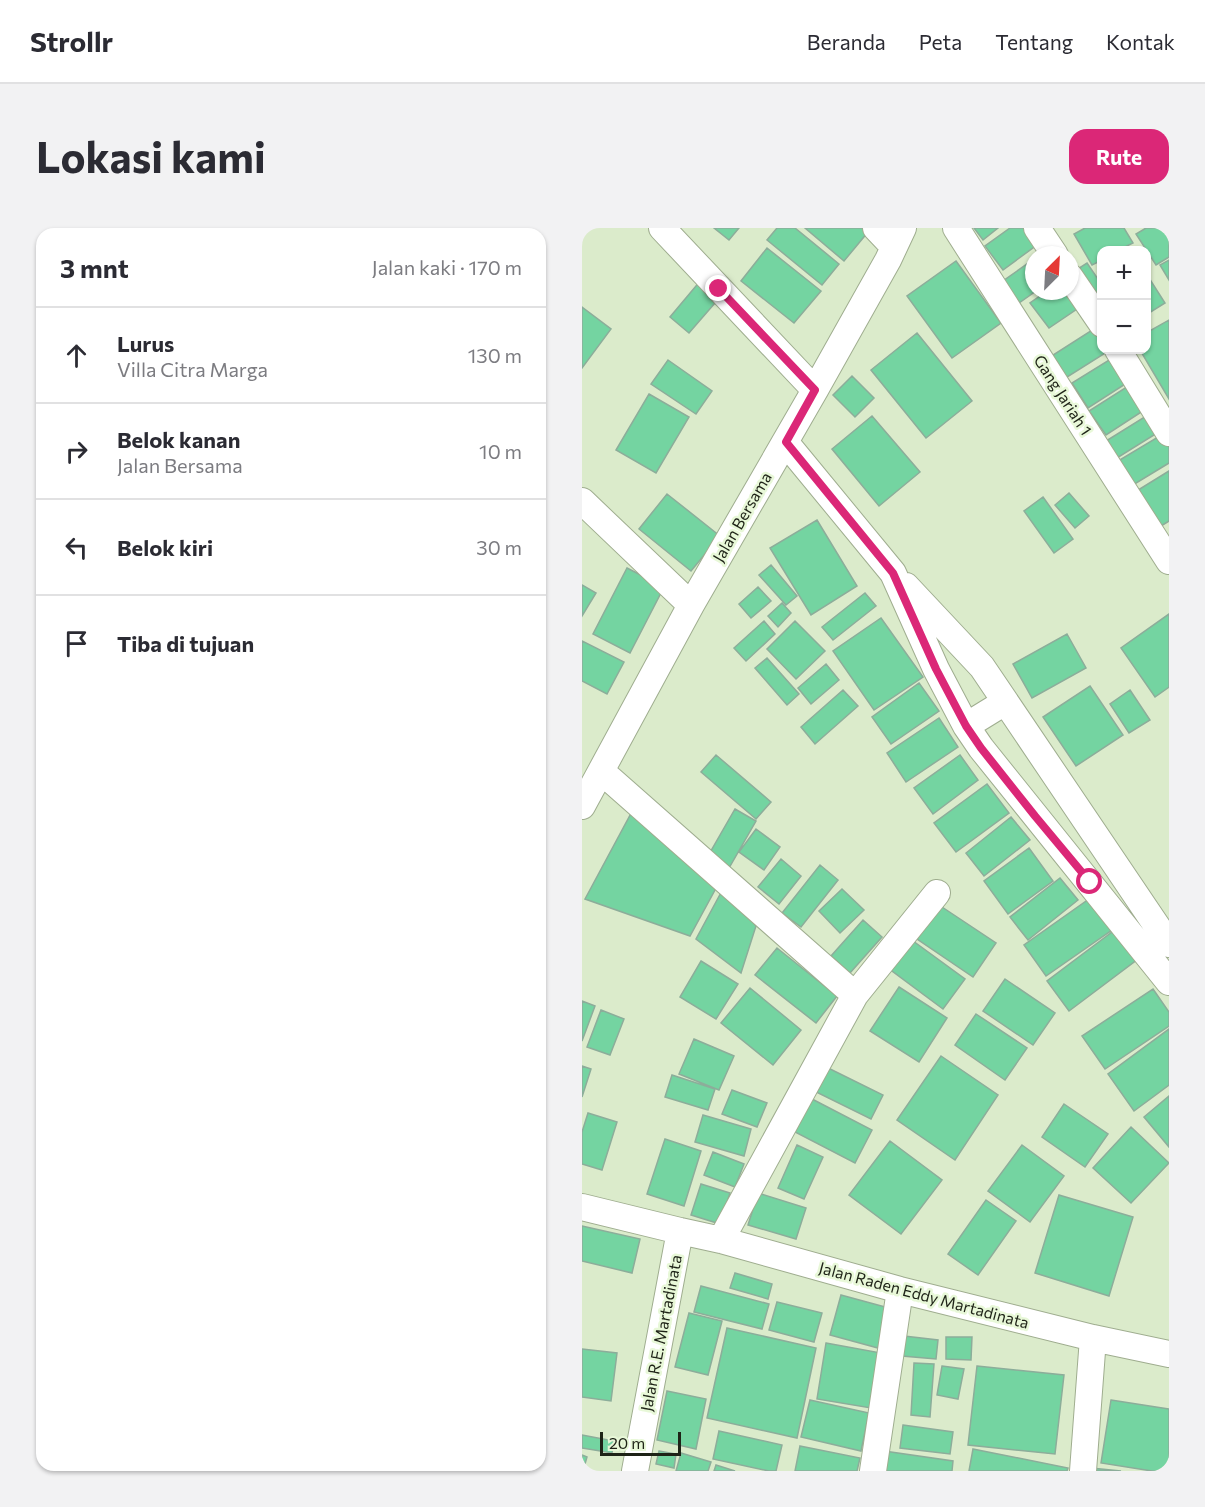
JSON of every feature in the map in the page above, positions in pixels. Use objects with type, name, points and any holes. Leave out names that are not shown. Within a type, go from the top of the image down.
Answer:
[{"type":"street","points":[[662,228],[815,390]]},
{"type":"street","points":[[876,228],[899,238]]},
{"type":"street","name":"Gang Jariah 1","points":[[956,228],[1169,561]]},
{"type":"street","points":[[1037,228],[1049,246]]},
{"type":"street","name":"Jalan Bersama","points":[[582,806],[691,605],[786,442],[899,238]]},
{"type":"street","points":[[1079,291],[1097,318]]},
{"type":"street","points":[[1120,354],[1169,433]]},
{"type":"street","points":[[786,442],[893,573],[982,667],[1169,944]]},
{"type":"street","points":[[582,501],[691,605]]},
{"type":"street","points":[[893,573],[936,669],[966,726],[1015,791],[1169,982]]},
{"type":"street","points":[[966,726],[1005,702]]},
{"type":"street","points":[[601,771],[855,995]]},
{"type":"street","points":[[721,1240],[855,995],[937,893]]},
{"type":"street","name":"Jalan Raden Eddy Martadinata","points":[[582,1207],[721,1240],[900,1290],[1093,1338],[1169,1354]]},
{"type":"street","name":"Jalan R.E. Martadinata","points":[[635,1471],[680,1231]]},
{"type":"street","points":[[873,1471],[900,1290]]},
{"type":"street","points":[[1083,1471],[1093,1338]]},
{"type":"building","points":[[714,228],[739,228],[729,240]]},
{"type":"building","points":[[777,228],[795,228],[839,264],[822,285],[767,240]]},
{"type":"building","points":[[805,228],[863,228],[868,232],[844,261]]},
{"type":"building","points":[[974,228],[998,228],[983,240]]},
{"type":"building","points":[[1010,228],[1031,228],[1041,242],[1036,246],[1025,246],[1025,254],[1003,270],[985,246]]},
{"type":"building","points":[[1085,228],[1124,228],[1133,243],[1127,246],[1097,246],[1097,262],[1092,265],[1074,234]]},
{"type":"building","points":[[1146,228],[1169,228],[1169,257],[1156,265],[1151,257],[1151,246],[1144,246],[1136,234]]},
{"type":"building","points":[[767,248],[821,291],[794,323],[741,281]]},
{"type":"building","points":[[1169,260],[1169,280],[1160,265]]},
{"type":"building","points":[[956,261],[1001,323],[952,358],[907,296]]},
{"type":"building","points":[[1087,263],[1097,278],[1097,295],[1088,301],[1079,288],[1079,268]]},
{"type":"building","points":[[1025,265],[1025,299],[1019,303],[1003,281]]},
{"type":"building","points":[[701,280],[721,296],[689,333],[670,317]]},
{"type":"building","points":[[1151,281],[1165,303],[1151,312]]},
{"type":"building","points":[[1034,300],[1071,300],[1077,309],[1049,328],[1030,303]]},
{"type":"building","points":[[582,307],[611,329],[582,368]]},
{"type":"building","points":[[1169,320],[1169,399],[1142,354],[1151,354],[1151,330]]},
{"type":"building","points":[[1097,327],[1097,354],[1104,354],[1064,379],[1050,357]]},
{"type":"building","points":[[917,333],[972,401],[926,438],[871,370]]},
{"type":"building","points":[[1114,357],[1130,381],[1088,408],[1072,383]]},
{"type":"building","points":[[668,360],[712,391],[696,414],[651,384]]},
{"type":"building","points":[[852,376],[874,398],[855,417],[833,395]]},
{"type":"building","points":[[1133,383],[1149,407],[1106,435],[1089,411]]},
{"type":"building","points":[[649,394],[689,417],[656,473],[616,450]]},
{"type":"building","points":[[1151,413],[1162,430],[1117,458],[1106,441]]},
{"type":"building","points":[[872,416],[920,472],[879,506],[832,449]]},
{"type":"building","points":[[1163,434],[1169,445],[1169,463],[1128,488],[1113,464]]},
{"type":"building","points":[[1169,471],[1169,521],[1153,531],[1130,495]]},
{"type":"building","points":[[1069,493],[1089,516],[1075,528],[1055,505]]},
{"type":"building","points":[[667,494],[720,536],[691,571],[639,529]]},
{"type":"building","points":[[1043,497],[1073,539],[1054,553],[1024,511]]},
{"type":"building","points":[[817,520],[857,586],[811,615],[770,548]]},
{"type":"building","points":[[771,565],[797,596],[786,605],[759,575]]},
{"type":"building","points":[[627,568],[664,587],[630,653],[593,634]]},
{"type":"building","points":[[582,585],[596,593],[582,616]]},
{"type":"building","points":[[758,587],[771,601],[751,618],[739,604]]},
{"type":"building","points":[[865,593],[876,606],[833,640],[822,627]]},
{"type":"building","points":[[782,603],[791,613],[778,627],[768,616]]},
{"type":"building","points":[[1169,614],[1169,687],[1155,697],[1121,648]]},
{"type":"building","points":[[881,618],[923,677],[874,710],[833,651]]},
{"type":"building","points":[[764,621],[775,634],[746,661],[734,648]]},
{"type":"building","points":[[795,621],[825,651],[796,679],[767,649]]},
{"type":"building","points":[[1067,634],[1086,668],[1032,698],[1013,664]]},
{"type":"building","points":[[582,641],[624,662],[607,694],[582,681]]},
{"type":"building","points":[[767,658],[799,694],[787,705],[755,668]]},
{"type":"building","points":[[826,664],[839,680],[811,704],[798,688]]},
{"type":"building","points":[[919,683],[939,711],[891,744],[872,717]]},
{"type":"building","points":[[1090,686],[1123,735],[1076,766],[1043,717]]},
{"type":"building","points":[[843,690],[858,706],[815,744],[801,727]]},
{"type":"building","points":[[1130,690],[1150,720],[1129,733],[1110,704]]},
{"type":"building","points":[[939,718],[958,747],[906,782],[887,753]]},
{"type":"building","points":[[716,755],[771,802],[756,819],[701,772]]},
{"type":"building","points":[[960,755],[978,780],[933,814],[914,788]]},
{"type":"building","points":[[987,784],[1009,813],[956,852],[934,823]]},
{"type":"building","points":[[635,806],[721,879],[690,936],[585,899]]},
{"type":"building","points":[[735,809],[756,821],[729,868],[708,856]]},
{"type":"building","points":[[1011,817],[1030,840],[984,876],[966,853]]},
{"type":"building","points":[[756,829],[780,847],[764,870],[739,852]]},
{"type":"building","points":[[1029,848],[1053,881],[1008,914],[984,881]]},
{"type":"building","points":[[781,859],[801,876],[779,904],[758,887]]},
{"type":"building","points":[[820,865],[838,880],[801,927],[782,913]]},
{"type":"building","points":[[1060,878],[1078,900],[1028,940],[1010,917]]},
{"type":"building","points":[[724,887],[756,926],[741,973],[696,939]]},
{"type":"building","points":[[842,889],[864,910],[840,933],[819,911]]},
{"type":"building","points":[[1089,899],[1112,930],[1046,976],[1024,945]]},
{"type":"building","points":[[939,905],[996,943],[973,977],[917,939]]},
{"type":"building","points":[[863,920],[882,937],[850,973],[831,956]]},
{"type":"building","points":[[1116,929],[1138,959],[1069,1011],[1047,981]]},
{"type":"building","points":[[909,938],[965,979],[943,1009],[888,968]]},
{"type":"building","points":[[777,948],[837,996],[816,1023],[755,975]]},
{"type":"building","points":[[701,961],[738,984],[716,1019],[680,997]]},
{"type":"building","points":[[1005,979],[1055,1013],[1033,1045],[983,1011]]},
{"type":"building","points":[[899,987],[947,1018],[919,1062],[870,1031]]},
{"type":"building","points":[[750,988],[801,1030],[773,1065],[721,1023]]},
{"type":"building","points":[[1153,989],[1169,1012],[1169,1026],[1105,1069],[1082,1036]]},
{"type":"building","points":[[582,1001],[595,1006],[582,1041]]},
{"type":"building","points":[[601,1010],[624,1019],[610,1055],[587,1047]]},
{"type":"building","points":[[976,1014],[1027,1048],[1005,1080],[955,1045]]},
{"type":"building","points":[[1169,1029],[1169,1085],[1134,1111],[1108,1074]]},
{"type":"building","points":[[694,1039],[734,1056],[719,1090],[679,1074]]},
{"type":"building","points":[[941,1056],[998,1095],[955,1160],[897,1120]]},
{"type":"building","points":[[820,1064],[883,1095],[871,1119],[808,1088]]},
{"type":"building","points":[[582,1066],[591,1069],[582,1097]]},
{"type":"building","points":[[672,1075],[715,1089],[708,1110],[665,1097]]},
{"type":"building","points":[[732,1090],[767,1103],[757,1127],[722,1114]]},
{"type":"building","points":[[1169,1096],[1169,1147],[1144,1117]]},
{"type":"building","points":[[812,1099],[872,1130],[855,1163],[795,1132]]},
{"type":"building","points":[[1064,1104],[1108,1134],[1085,1167],[1042,1137]]},
{"type":"building","points":[[588,1113],[617,1122],[602,1170],[582,1164],[582,1132]]},
{"type":"building","points":[[703,1115],[751,1129],[744,1156],[695,1142]]},
{"type":"building","points":[[1131,1127],[1169,1163],[1131,1203],[1093,1168]]},
{"type":"building","points":[[665,1139],[701,1151],[684,1206],[647,1194]]},
{"type":"building","points":[[890,1141],[942,1180],[901,1234],[849,1195]]},
{"type":"building","points":[[797,1145],[823,1157],[804,1199],[778,1188]]},
{"type":"building","points":[[1022,1145],[1064,1176],[1030,1222],[988,1191]]},
{"type":"building","points":[[713,1152],[744,1164],[735,1187],[704,1175]]},
{"type":"building","points":[[701,1184],[730,1193],[720,1224],[691,1215]]},
{"type":"building","points":[[758,1193],[806,1208],[796,1239],[748,1225]]},
{"type":"building","points":[[1059,1195],[1133,1217],[1109,1296],[1035,1273]]},
{"type":"building","points":[[986,1200],[1016,1221],[978,1275],[948,1254]]},
{"type":"building","points":[[582,1226],[640,1239],[632,1273],[582,1261]]},
{"type":"building","points":[[735,1273],[772,1284],[768,1299],[730,1288]]},
{"type":"building","points":[[701,1286],[769,1304],[762,1329],[694,1312]]},
{"type":"building","points":[[841,1295],[889,1308],[878,1348],[830,1335]]},
{"type":"building","points":[[777,1302],[822,1313],[814,1342],[769,1330]]},
{"type":"building","points":[[689,1313],[722,1321],[708,1375],[675,1367]]},
{"type":"building","points":[[727,1328],[816,1348],[797,1438],[707,1418]]},
{"type":"building","points":[[904,1336],[938,1340],[936,1359],[902,1356]]},
{"type":"building","points":[[946,1337],[972,1337],[971,1360],[946,1359]]},
{"type":"building","points":[[826,1343],[881,1353],[871,1408],[817,1399]]},
{"type":"building","points":[[582,1349],[617,1353],[611,1401],[582,1397]]},
{"type":"building","points":[[914,1363],[934,1364],[930,1417],[911,1415]]},
{"type":"building","points":[[942,1366],[964,1369],[958,1399],[937,1395]]},
{"type":"building","points":[[977,1366],[1064,1375],[1055,1454],[968,1445]]},
{"type":"building","points":[[667,1391],[706,1399],[696,1449],[657,1440]]},
{"type":"building","points":[[810,1400],[869,1413],[861,1451],[801,1437]]},
{"type":"building","points":[[1111,1400],[1169,1409],[1169,1471],[1152,1471],[1101,1463]]},
{"type":"building","points":[[903,1425],[953,1432],[950,1454],[900,1448]]},
{"type":"building","points":[[719,1431],[782,1445],[776,1471],[713,1459]]},
{"type":"building","points":[[582,1435],[614,1441],[612,1453],[582,1448]]},
{"type":"building","points":[[800,1446],[860,1458],[857,1471],[795,1471]]},
{"type":"building","points":[[973,1449],[1068,1468],[1067,1471],[969,1471]]},
{"type":"building","points":[[659,1451],[676,1454],[674,1468],[656,1464]]},
{"type":"building","points":[[884,1451],[953,1461],[952,1471],[882,1471]]},
{"type":"building","points":[[681,1453],[711,1462],[708,1471],[676,1471]]},
{"type":"building","points":[[582,1455],[587,1457],[583,1471],[582,1471]]},
{"type":"building","points":[[716,1465],[735,1471],[714,1471]]},
{"type":"building","points":[[1091,1468],[1121,1471],[1091,1471]]},
{"type":"route","points":[[719,289],[815,390],[786,442],[893,573],[936,669],[966,726],[1035,816],[1090,882]]}]
